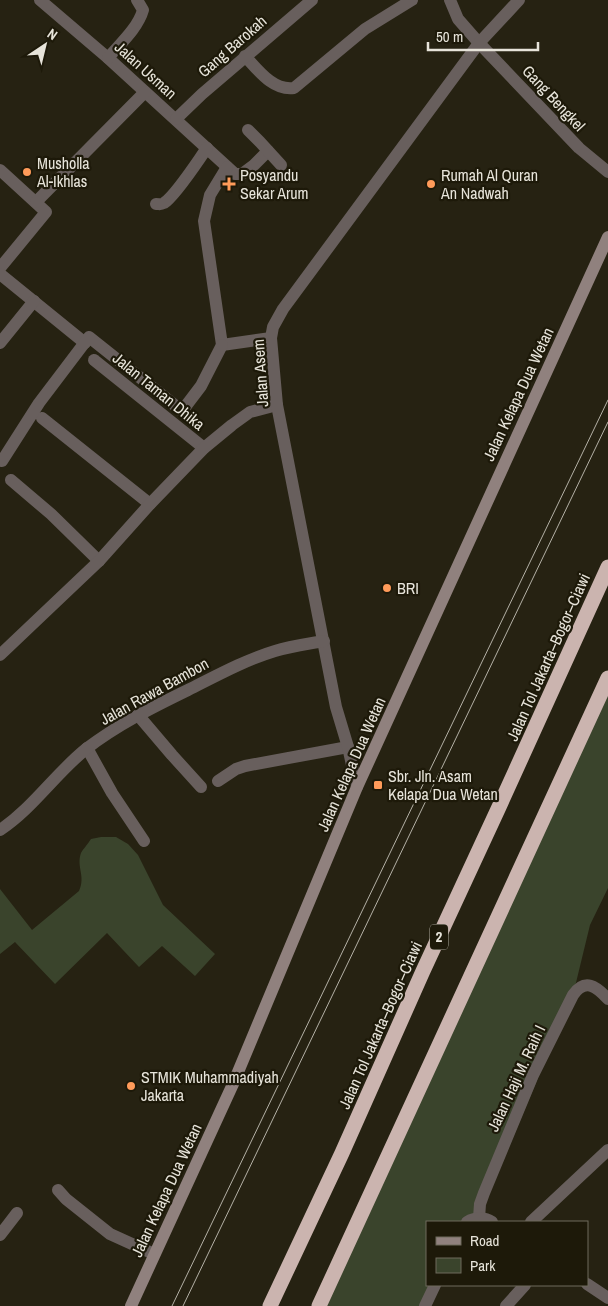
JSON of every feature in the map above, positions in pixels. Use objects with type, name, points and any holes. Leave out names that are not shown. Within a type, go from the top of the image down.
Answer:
[{"type":"highway","name":"Jalan Tol Jakarta–Bogor–Ciawi","points":[[270,1306],[346,1144],[608,567]]},
{"type":"highway","points":[[319,1306],[608,678]]},
{"type":"street","points":[[108,58],[131,31],[142,14],[143,10],[138,0]]},
{"type":"street","name":"Gang Barokah","points":[[176,119],[245,56],[312,0]]},
{"type":"street","points":[[245,56],[278,86],[286,89],[294,88],[365,29],[412,0]]},
{"type":"street","name":"Gang Bengkel","points":[[450,0],[458,19],[479,43],[574,142],[608,172]]},
{"type":"street","name":"Jalan Asem","points":[[357,787],[348,746],[336,708],[278,405],[271,338],[273,327],[283,309],[479,43],[520,0]]},
{"type":"street","name":"Jalan Usman","points":[[43,1],[176,119],[231,171]]},
{"type":"street","points":[[36,202],[145,92]]},
{"type":"street","points":[[248,130],[268,150],[280,166]]},
{"type":"street","points":[[156,204],[165,202],[207,148]]},
{"type":"street","points":[[1,461],[39,403],[89,337],[182,411],[200,386],[222,346],[204,221],[210,195],[231,171],[242,174],[254,165],[268,150]]},
{"type":"street","points":[[0,170],[46,212],[0,268]]},
{"type":"street","name":"Jalan Kelapa Dua Wetan","points":[[131,1306],[233,1084],[357,787],[608,237]]},
{"type":"street","points":[[0,274],[84,343]]},
{"type":"street","points":[[0,343],[34,301]]},
{"type":"street","points":[[222,346],[271,338]]},
{"type":"street","name":"Jalan Taman Dhika","points":[[94,360],[204,448]]},
{"type":"street","name":"Jalan Taman Dhika","points":[[0,655],[99,560],[204,448],[232,424],[250,412],[278,405]]},
{"type":"street","points":[[42,418],[150,504]]},
{"type":"street","points":[[11,480],[51,514],[99,560]]},
{"type":"street","name":"Jalan Rawa Bambon","points":[[0,830],[14,821],[87,748],[138,715],[225,671],[276,651],[324,641]]},
{"type":"street","points":[[138,715],[201,787]]},
{"type":"street","points":[[218,782],[236,769],[245,766],[348,746]]},
{"type":"street","points":[[87,748],[112,793],[144,841]]},
{"type":"street","name":"Jalan Haji M. Raih I","points":[[473,1220],[520,1106],[573,995],[578,988],[584,985],[591,985],[608,999]]},
{"type":"street","points":[[532,1221],[608,1150]]},
{"type":"street","points":[[58,1190],[66,1199],[110,1234],[154,1254]]},
{"type":"street","points":[[0,1235],[17,1213]]},
{"type":"street","points":[[588,1285],[608,1298]]},
{"type":"street","points":[[425,1306],[435,1286]]},
{"type":"street","points":[[506,1306],[524,1286]]},
{"type":"green space","points":[[608,678],[608,888],[590,925],[573,995],[479,1218],[470,1221],[426,1221],[426,1286],[435,1286],[425,1306],[319,1306]]},
{"type":"green space","points":[[116,837],[128,844],[138,855],[163,905],[215,954],[195,976],[162,946],[139,967],[107,933],[55,984],[15,942],[0,954],[0,889],[32,930],[79,891],[82,881],[81,853],[91,839]]},
{"type":"tram line","points":[[172,1306],[608,400]]},
{"type":"tram line","points":[[183,1306],[608,422]]},
{"type":"place","name":"Musholla Al-Ikhlas","points":[[27,172]]},
{"type":"place","name":"Posyandu Sekar Arum","points":[[229,184]]},
{"type":"place","name":"Rumah Al Quran An Nadwah","points":[[431,184]]},
{"type":"place","name":"BRI","points":[[387,588]]},
{"type":"place","name":"Sbr. Jln. Asam Kelapa Dua Wetan","points":[[378,785]]},
{"type":"place","name":"STMIK Muhammadiyah Jakarta","points":[[131,1086]]}]
